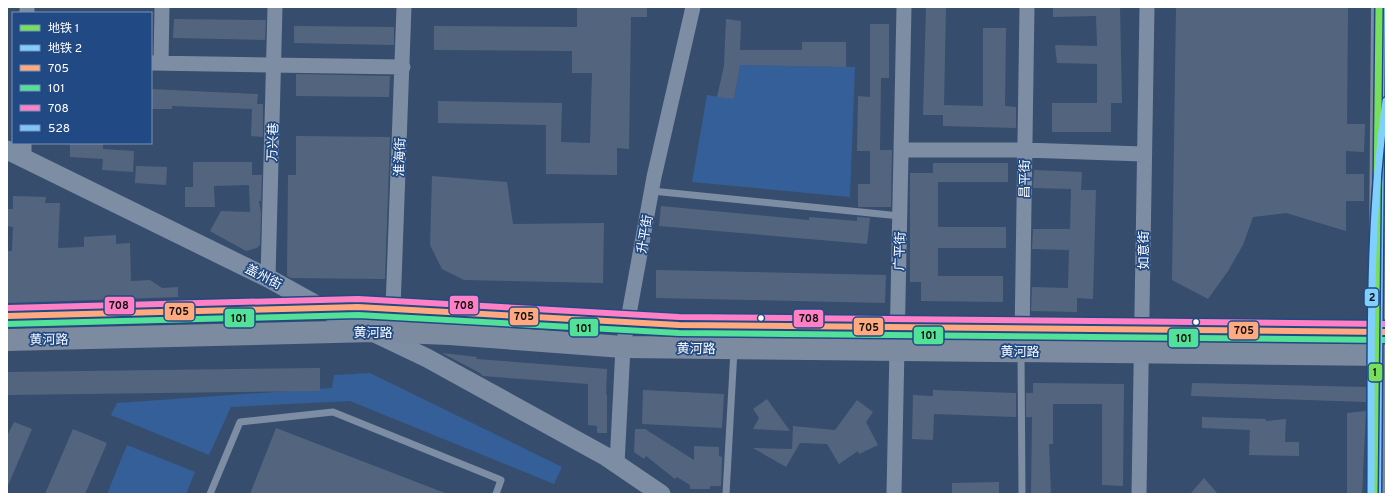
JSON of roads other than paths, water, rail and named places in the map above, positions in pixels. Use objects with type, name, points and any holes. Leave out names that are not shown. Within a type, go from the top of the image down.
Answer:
[{"type":"main road","points":[[1378,494],[1383,332],[1382,7]]},
{"type":"main road","name":"黄河路","points":[[7,316],[322,308],[394,308],[679,325],[1383,332]]},
{"type":"main road","name":"黄河路","points":[[7,340],[374,331],[449,334],[623,347],[1382,355]]},
{"type":"street","points":[[162,7],[156,63],[403,67]]},
{"type":"street","name":"万兴巷","points":[[268,278],[275,7]]},
{"type":"street","name":"淮海街","points":[[394,308],[404,7]]},
{"type":"street","name":"升平街","points":[[617,464],[623,347],[652,191],[693,7]]},
{"type":"street","name":"广平街","points":[[894,494],[904,7]]},
{"type":"street","name":"昌平街","points":[[1022,352],[1027,7]]},
{"type":"street","name":"如意街","points":[[1139,494],[1142,352],[1143,154],[1147,7]]},
{"type":"street","name":"盖州街","points":[[7,150],[24,151],[268,278],[322,308],[374,331],[578,441],[617,464],[661,494]]},
{"type":"street","points":[[901,150],[1024,150],[1143,154]]},
{"type":"lane","points":[[652,191],[900,216]]},
{"type":"lane","points":[[726,494],[734,349]]},
{"type":"lane","points":[[1022,352],[1022,494]]},
{"type":"lane","points":[[210,494],[240,422],[333,412],[501,480],[496,494]]},
{"type":"metro line","name":"1","points":[[1374,494],[1379,7]]},
{"type":"metro line","name":"2","points":[[1371,494],[1371,346],[1373,248],[1380,150],[1386,101]]}]
